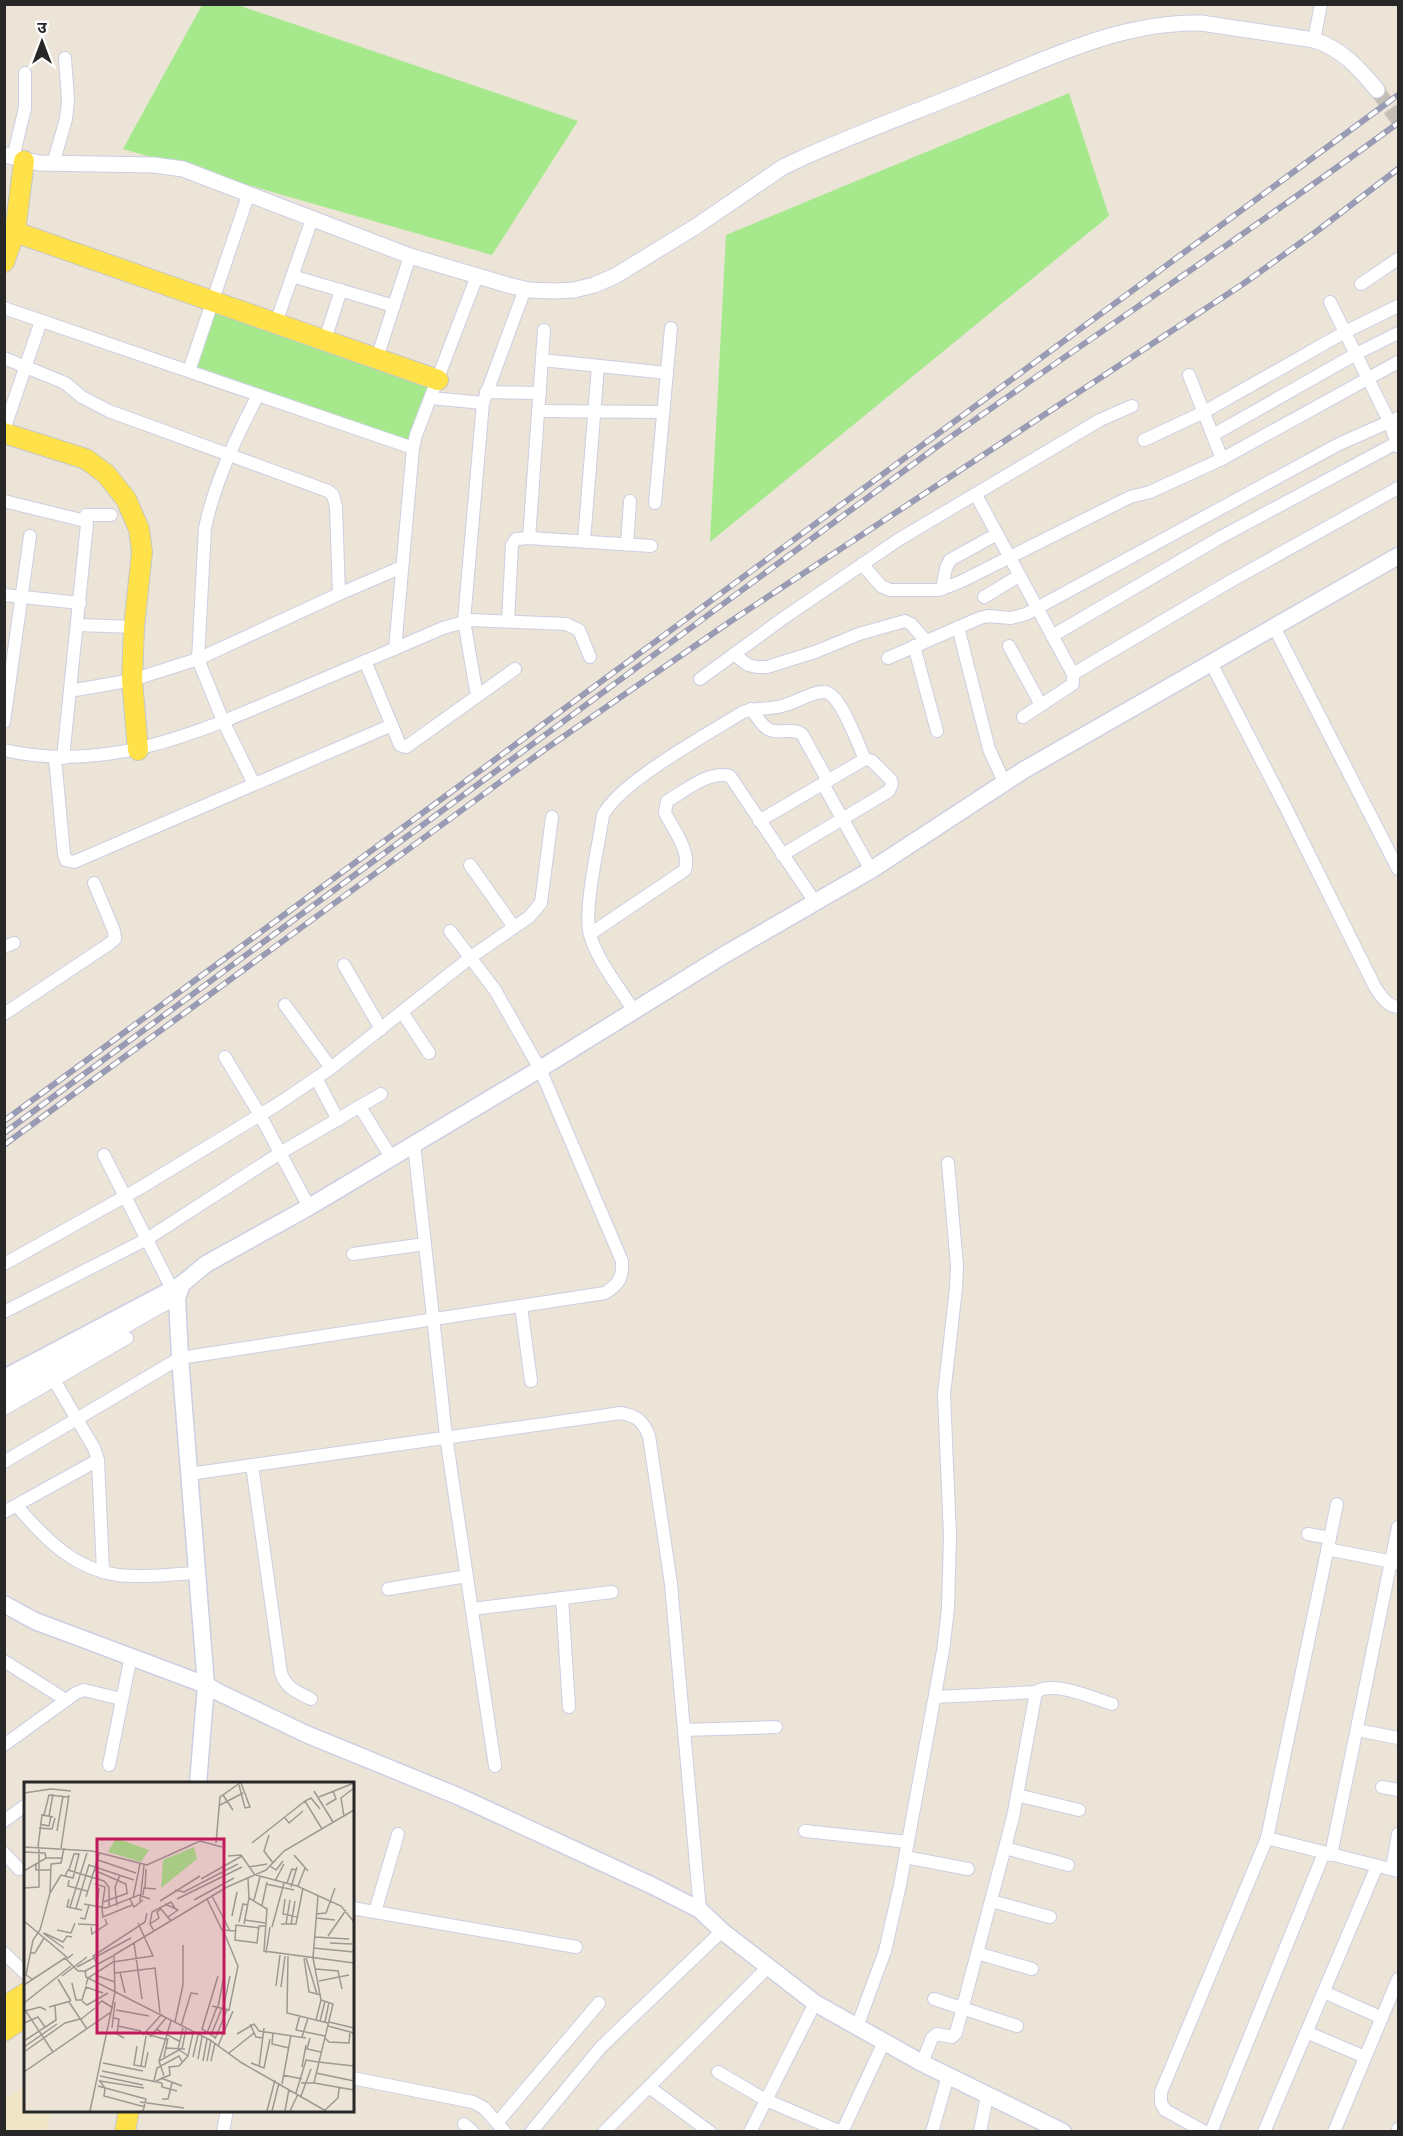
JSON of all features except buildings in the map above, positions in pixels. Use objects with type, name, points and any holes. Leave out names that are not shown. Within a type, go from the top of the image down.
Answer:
[{"type":"main road","points":[[4,262],[15,232],[14,158]]},
{"type":"main road","points":[[15,232],[377,358],[434,389]]},
{"type":"main road","points":[[4,431],[86,459],[105,474],[126,499],[140,529],[142,552],[134,627],[132,680],[138,750]]},
{"type":"main road","points":[[4,1378],[177,1290],[206,1264],[309,1207],[814,902],[871,870],[1004,782],[1398,556]]},
{"type":"main road","points":[[177,1290],[180,1358],[206,1684],[198,1782]]},
{"type":"main road","points":[[4,1604],[35,1621],[206,1684],[306,1734],[460,1797],[652,1886],[700,1911],[722,1931],[815,2003],[922,2063],[1062,2131]]},
{"type":"main road","points":[[4,2007],[24,1994]]},
{"type":"main road","points":[[4,2031],[24,2017]]},
{"type":"main road","points":[[125,2132],[129,2112]]},
{"type":"street","points":[[1314,40],[1321,4]]},
{"type":"street","points":[[25,73],[25,108],[14,158],[53,164],[154,165],[176,168],[200,174],[410,256],[525,289],[574,290],[615,276],[695,227],[783,167],[800,159],[1098,40],[1141,28],[1182,23],[1221,25],[1314,40],[1327,44],[1354,63],[1377,90]]},
{"type":"street","points":[[53,164],[66,119],[68,100],[65,58]]},
{"type":"street","points":[[189,371],[249,193]]},
{"type":"street","points":[[276,323],[312,219]]},
{"type":"street","points":[[377,358],[410,256]]},
{"type":"street","points":[[1361,284],[1398,259]]},
{"type":"street","points":[[292,276],[394,306]]},
{"type":"street","points":[[395,649],[413,448],[420,422],[477,276]]},
{"type":"street","points":[[477,696],[464,621],[485,397],[525,289]]},
{"type":"street","points":[[325,340],[341,290]]},
{"type":"street","points":[[1052,636],[1221,537],[1398,444],[1394,420],[1368,378],[1330,302]]},
{"type":"street","points":[[1144,440],[1204,412],[1345,332],[1398,306]]},
{"type":"street","points":[[4,308],[413,448]]},
{"type":"street","points":[[4,431],[41,321]]},
{"type":"street","points":[[655,503],[670,328]]},
{"type":"street","points":[[529,538],[544,330]]},
{"type":"street","points":[[1213,435],[1356,354],[1398,333]]},
{"type":"street","points":[[4,358],[65,383],[82,397],[109,411],[328,491],[333,495],[336,507],[339,594]]},
{"type":"street","points":[[542,360],[667,374]]},
{"type":"street","points":[[862,564],[881,585],[890,590],[922,591],[960,582],[1130,497],[1150,492],[1222,459],[1398,362]]},
{"type":"street","points":[[584,542],[598,366]]},
{"type":"street","points":[[1189,375],[1222,459]]},
{"type":"street","points":[[434,389],[485,397],[540,393]]},
{"type":"street","points":[[254,784],[223,721],[198,659],[205,528],[208,512],[229,453],[258,395]]},
{"type":"street","points":[[700,679],[898,540],[1100,420],[1132,406]]},
{"type":"street","points":[[538,411],[663,412]]},
{"type":"street","points":[[888,657],[980,618],[988,616],[1011,618],[1026,614],[1339,444],[1394,420]]},
{"type":"street","points":[[1073,674],[1228,582],[1398,488]]},
{"type":"street","points":[[976,495],[1073,674],[1072,684],[1023,717]]},
{"type":"street","points":[[4,501],[85,521]]},
{"type":"street","points":[[627,544],[630,501]]},
{"type":"street","points":[[111,516],[86,515],[85,521],[88,529],[80,603],[59,758],[64,854],[69,862],[74,862],[392,725]]},
{"type":"street","points":[[942,588],[946,568],[951,560],[997,534]]},
{"type":"street","points":[[4,722],[30,536]]},
{"type":"street","points":[[507,621],[512,545],[516,539],[651,546]]},
{"type":"street","points":[[70,690],[132,680],[198,659],[402,567]]},
{"type":"street","points":[[984,597],[1020,576]]},
{"type":"street","points":[[4,595],[80,603]]},
{"type":"street","points":[[4,750],[59,758],[102,756],[138,750],[223,721],[464,621],[507,621],[575,626],[579,630],[590,657]]},
{"type":"street","points":[[734,654],[748,665],[767,667],[815,652],[859,634],[905,621],[911,624],[920,644],[938,731]]},
{"type":"street","points":[[77,625],[134,627]]},
{"type":"street","points":[[958,627],[988,749],[1004,782]]},
{"type":"street","points":[[1274,627],[1398,869]]},
{"type":"street","points":[[1009,646],[1041,705]]},
{"type":"street","points":[[365,661],[400,745],[406,747],[515,669]]},
{"type":"street","points":[[1211,663],[1286,806],[1375,987],[1383,999],[1397,1010]]},
{"type":"street","points":[[634,1011],[605,967],[590,934],[590,904],[603,815],[608,807],[651,770],[743,712],[783,706],[823,691],[830,693],[838,701],[865,759]]},
{"type":"street","points":[[751,709],[764,726],[771,731],[796,730],[802,734],[842,819],[871,870]]},
{"type":"street","points":[[759,822],[865,759],[872,761],[891,780],[891,788],[888,791],[782,855]]},
{"type":"street","points":[[590,934],[685,870],[688,862],[685,852],[665,813],[667,801],[713,775],[730,776],[814,902]]},
{"type":"street","points":[[4,1264],[126,1196],[260,1115],[332,1068],[471,957],[537,910],[540,903],[552,817]]},
{"type":"street","points":[[470,865],[514,927]]},
{"type":"street","points":[[4,1014],[115,939],[114,931],[94,883]]},
{"type":"street","points":[[4,1462],[180,1358],[605,1293],[617,1285],[622,1275],[622,1261],[540,1069],[500,999],[450,931]]},
{"type":"street","points":[[344,965],[381,1029]]},
{"type":"street","points":[[285,1005],[332,1068]]},
{"type":"street","points":[[402,1012],[429,1053]]},
{"type":"street","points":[[225,1057],[260,1115],[309,1207]]},
{"type":"street","points":[[316,1078],[338,1120]]},
{"type":"street","points":[[4,1312],[147,1239],[280,1153],[381,1095]]},
{"type":"street","points":[[360,1107],[391,1157]]},
{"type":"street","points":[[414,1144],[446,1437],[495,1766]]},
{"type":"street","points":[[4,1395],[159,1306],[177,1290],[147,1239],[104,1155]]},
{"type":"street","points":[[857,2026],[885,1951],[908,1842],[943,1651],[948,1608],[950,1536],[944,1394],[957,1266],[948,1163]]},
{"type":"street","points":[[353,1254],[425,1244]]},
{"type":"street","points":[[521,1306],[531,1381]]},
{"type":"street","points":[[4,1408],[127,1338]]},
{"type":"street","points":[[54,1380],[94,1448],[98,1460],[104,1572]]},
{"type":"street","points":[[189,1474],[621,1413],[634,1416],[644,1423],[649,1436],[671,1584],[700,1911]]},
{"type":"street","points":[[4,1512],[98,1460]]},
{"type":"street","points":[[252,1465],[281,1673],[284,1681],[293,1690],[311,1699]]},
{"type":"street","points":[[1205,2132],[1165,2110],[1161,2103],[1161,2092],[1267,1838],[1337,1504]]},
{"type":"street","points":[[17,1506],[54,1546],[73,1559],[104,1572],[119,1575],[197,1573]]},
{"type":"street","points":[[1211,2132],[1328,1854],[1395,1562],[1398,1527]]},
{"type":"street","points":[[1308,1534],[1328,1544],[1395,1562]]},
{"type":"street","points":[[388,1589],[467,1576]]},
{"type":"street","points":[[472,1609],[612,1592]]},
{"type":"street","points":[[562,1598],[569,1707]]},
{"type":"street","points":[[109,1765],[131,1656]]},
{"type":"street","points":[[4,1661],[66,1700]]},
{"type":"street","points":[[934,1697],[1036,1692],[1042,1687],[1053,1687],[1112,1704]]},
{"type":"street","points":[[4,1745],[76,1693],[84,1690],[121,1699]]},
{"type":"street","points":[[922,2063],[932,2038],[937,2034],[952,2037],[956,2033],[1005,1848],[1036,1692]]},
{"type":"street","points":[[684,1730],[776,1727]]},
{"type":"street","points":[[1357,1730],[1398,1738]]},
{"type":"street","points":[[1382,1786],[1398,1790]]},
{"type":"street","points":[[1017,1795],[1079,1810]]},
{"type":"street","points":[[4,1821],[24,1806]]},
{"type":"street","points":[[805,1831],[908,1842]]},
{"type":"street","points":[[375,1912],[398,1834]]},
{"type":"street","points":[[1267,1838],[1395,1870],[1398,1834]]},
{"type":"street","points":[[1005,1848],[1068,1865]]},
{"type":"street","points":[[4,1853],[19,1869]]},
{"type":"street","points":[[905,1857],[968,1869]]},
{"type":"street","points":[[1264,2132],[1377,1866]]},
{"type":"street","points":[[991,1901],[1050,1917]]},
{"type":"street","points":[[354,1908],[576,1947]]},
{"type":"street","points":[[531,2132],[601,2047],[722,1931]]},
{"type":"street","points":[[4,1953],[24,1972]]},
{"type":"street","points":[[977,1953],[1032,1969]]},
{"type":"street","points":[[604,2132],[768,1967]]},
{"type":"street","points":[[1334,2132],[1398,1979]]},
{"type":"street","points":[[1324,1992],[1382,2018]]},
{"type":"street","points":[[934,1999],[1017,2026]]},
{"type":"street","points":[[354,2078],[473,2102],[484,2108],[501,2127],[599,2003]]},
{"type":"street","points":[[750,2132],[815,2003]]},
{"type":"street","points":[[1306,2032],[1365,2057]]},
{"type":"street","points":[[718,2072],[766,2100],[841,2132],[884,2042]]},
{"type":"street","points":[[932,2132],[948,2076]]},
{"type":"street","points":[[649,2087],[710,2132]]},
{"type":"street","points":[[980,2132],[987,2096]]},
{"type":"street","points":[[223,2132],[227,2112]]},
{"type":"shaded area","points":[[24,2088],[24,2112],[50,2112],[46,2131],[5,2131],[5,2098]]},
{"type":"green space","points":[[202,5],[238,5],[578,121],[492,255],[123,149]]},
{"type":"green space","points":[[1069,93],[1109,216],[710,542],[726,235]]},
{"type":"green space","points":[[212,301],[438,380],[413,448],[189,371]]},
{"type":"tunnel","points":[[1377,90],[1398,120]]},
{"type":"railway","points":[[4,1121],[1398,95]]},
{"type":"railway","points":[[4,1133],[931,451],[1398,123]]},
{"type":"railway","points":[[4,1145],[544,750],[731,621],[1243,284],[1398,169]]}]
